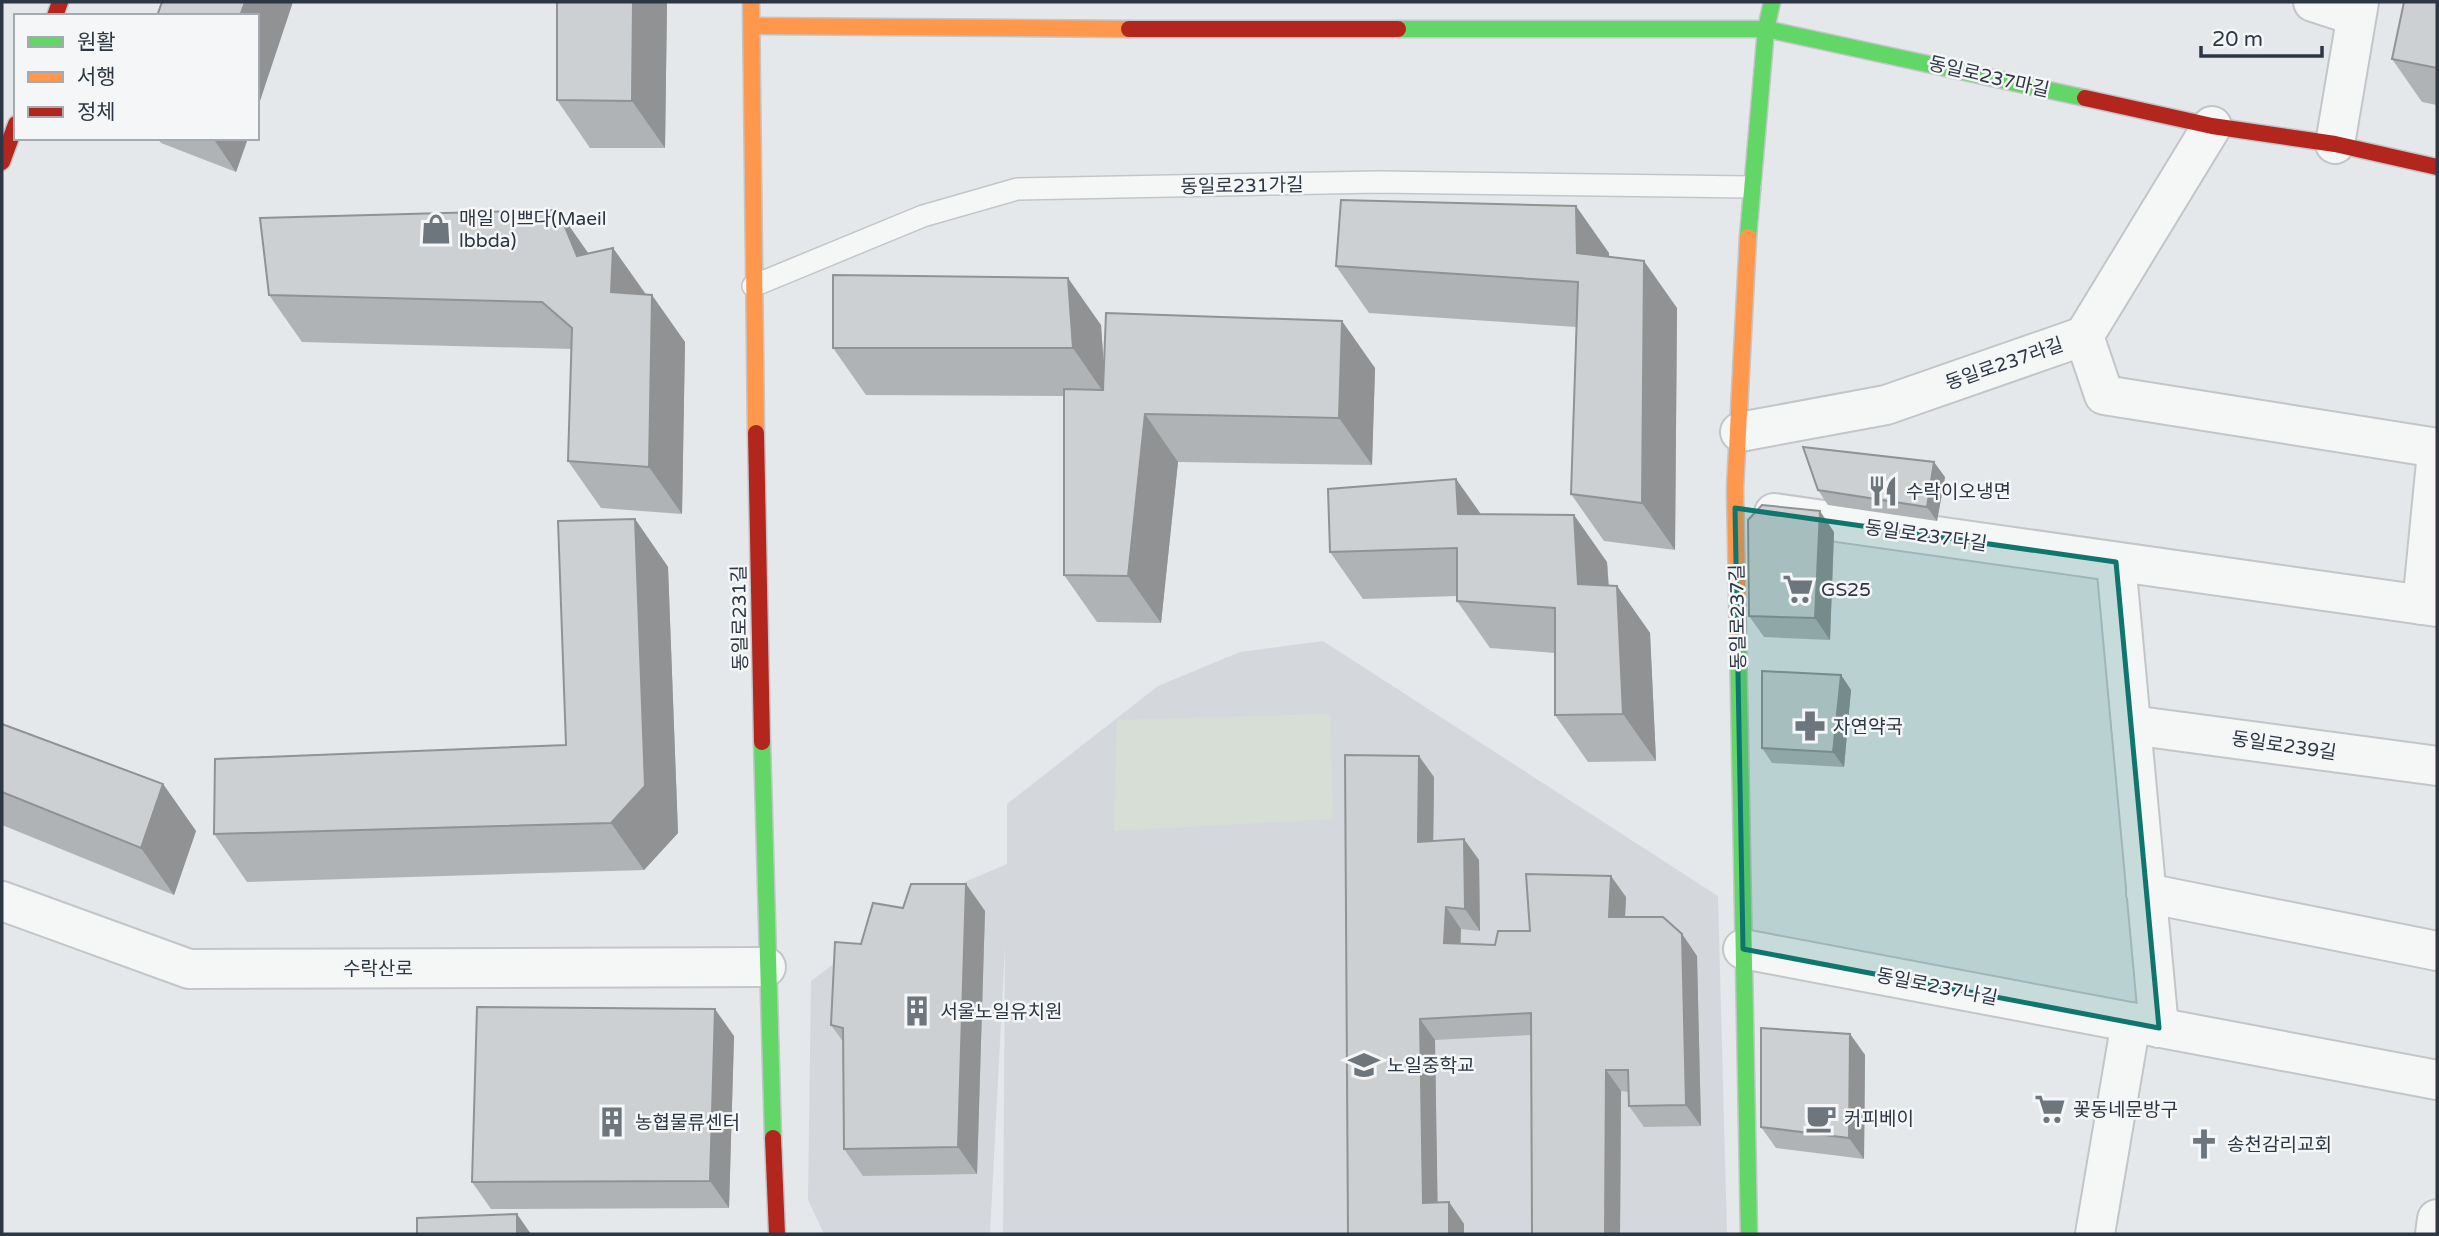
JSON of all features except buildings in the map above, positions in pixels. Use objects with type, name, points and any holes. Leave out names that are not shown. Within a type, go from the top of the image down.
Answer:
[{"type":"street","name":"동일로231길","points":[[751,2],[753,286],[766,967],[776,1218]]},
{"type":"street","name":"동일로237길","points":[[1749,1234],[1735,508],[1750,187],[1766,29],[1772,2]]},
{"type":"street","points":[[2313,2],[2358,9],[2335,144]]},
{"type":"street","name":"동일로237마길","points":[[752,26],[919,29],[1766,29],[2212,126],[2335,144],[2437,167]]},
{"type":"street","points":[[2084,336],[2212,126]]},
{"type":"street","points":[[2,162],[14,129]]},
{"type":"street","name":"동일로237라길","points":[[1740,432],[1886,405],[2084,336],[2104,395],[2437,450],[2430,606]]},
{"type":"street","name":"동일로237다길","points":[[1735,508],[2430,606]]},
{"type":"street","points":[[2095,1234],[2145,1025],[2146,893],[2116,562]]},
{"type":"street","name":"동일로239길","points":[[2131,725],[2437,766]]},
{"type":"street","points":[[2146,893],[2437,951]]},
{"type":"street","name":"수락산로","points":[[2,901],[189,969],[766,967]]},
{"type":"street","name":"동일로237나길","points":[[1743,949],[2437,1080]]},
{"type":"street","points":[[776,1218],[795,1234]]},
{"type":"street","points":[[2435,1234],[2437,1219]]},
{"type":"lane","name":"동일로231가길","points":[[753,286],[923,216],[1017,189],[1378,182],[1750,187]]},
{"type":"highlighted area","points":[[1735,508],[2116,562],[2159,1028],[1743,949]]},
{"type":"shaded area","name":"노일중학교","points":[[1323,641],[1718,896],[1727,1234],[1003,1234],[1005,946],[990,1234],[824,1234],[808,1200],[811,981],[911,905],[1007,864],[1007,804],[1158,686],[1240,652]]},
{"type":"shaded area","points":[[1330,714],[1333,819],[1114,831],[1117,720]]},
{"type":"traffic: fast","points":[[1748,237],[1766,29],[1772,2]]},
{"type":"traffic: fast","points":[[1398,29],[1766,29],[2085,98]]},
{"type":"traffic: fast","points":[[1738,640],[1749,1234]]},
{"type":"traffic: fast","points":[[762,742],[773,1138]]},
{"type":"traffic: slow","points":[[751,2],[756,433]]},
{"type":"traffic: slow","points":[[752,26],[1129,29]]},
{"type":"traffic: slow","points":[[1738,640],[1735,489],[1748,237]]},
{"type":"traffic: jam","points":[[56,14],[60,2]]},
{"type":"traffic: jam","points":[[1129,29],[1398,29]]},
{"type":"traffic: jam","points":[[2085,98],[2212,126],[2335,144],[2437,167]]},
{"type":"traffic: jam","points":[[2,162],[14,129]]},
{"type":"traffic: jam","points":[[756,433],[762,742]]},
{"type":"traffic: jam","points":[[773,1138],[777,1234]]},
{"type":"place","name":"매일 이쁘다(Maeil lbbda)","points":[[436,229]]},
{"type":"place","name":"수락이오냉면","points":[[1883,491]]},
{"type":"place","name":"GS25","points":[[1798,589]]},
{"type":"place","name":"자연약국","points":[[1810,726]]},
{"type":"place","name":"서울노일유치원","points":[[917,1011]]},
{"type":"place","name":"노일중학교","points":[[1364,1065]]},
{"type":"place","name":"꽃동네문방구","points":[[2050,1109]]},
{"type":"place","name":"커피베이","points":[[1821,1118]]},
{"type":"place","name":"농협물류센터","points":[[612,1122]]},
{"type":"place","name":"송천감리교회","points":[[2204,1144]]}]
